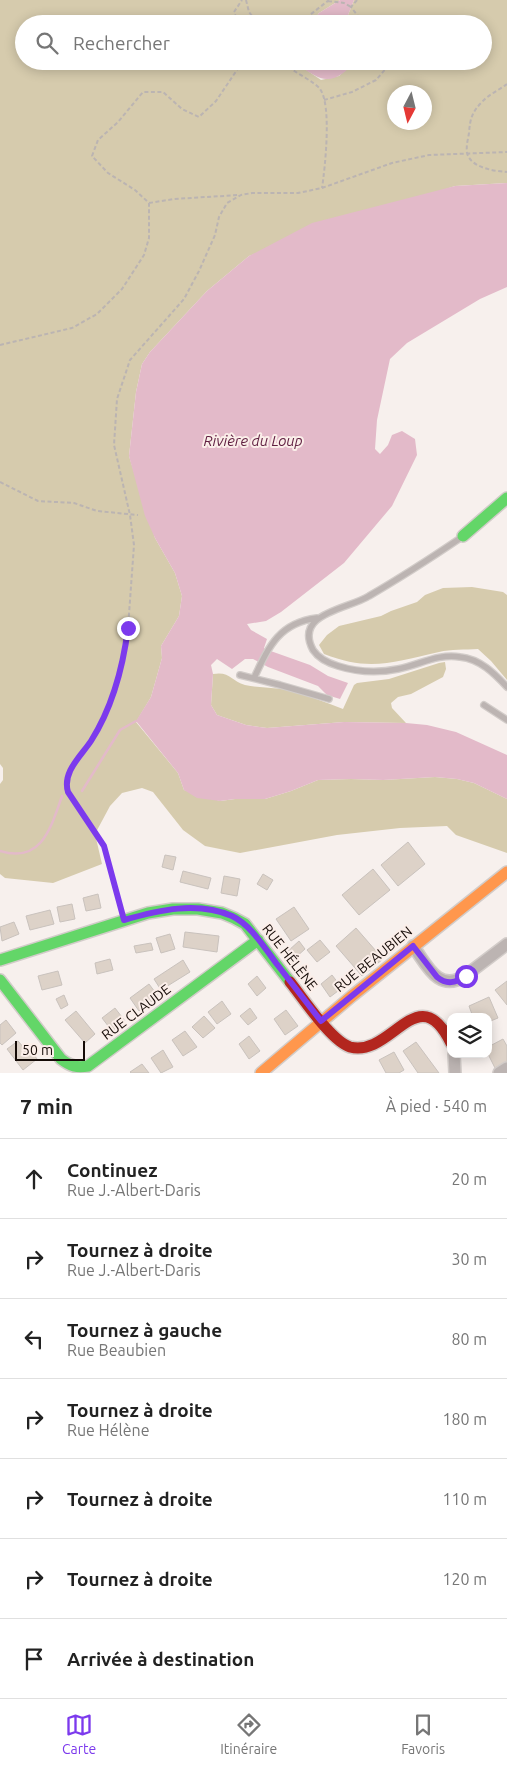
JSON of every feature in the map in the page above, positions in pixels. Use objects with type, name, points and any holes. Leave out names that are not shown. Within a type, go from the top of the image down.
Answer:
[{"type":"street","points":[[463,536],[507,498]]},
{"type":"street","name":"RUE BEAUBIEN","points":[[261,1073],[321,1021],[507,872]]},
{"type":"street","name":"RUE HÉLÈNE","points":[[0,960],[124,920],[171,908],[216,911],[233,917],[244,924],[330,1032],[344,1045],[363,1048],[374,1044],[420,1015],[428,1015],[436,1019],[447,1036]]},
{"type":"street","name":"RUE CLAUDE","points":[[0,980],[61,1059],[68,1065],[78,1068],[88,1066],[258,940]]},
{"type":"street","points":[[413,946],[437,977],[447,982],[458,981],[466,976],[507,944]]},
{"type":"street","points":[[454,1058],[455,1073]]},
{"type":"street","points":[[500,1073],[507,1068]]},
{"type":"lane","points":[[463,536],[365,599],[326,613],[311,627],[310,643],[315,652],[326,662],[359,671],[382,672],[434,658],[447,656],[461,657],[483,665],[507,687]]},
{"type":"lane","points":[[254,678],[268,650],[278,636],[292,625],[301,621],[319,618]]},
{"type":"lane","points":[[240,675],[329,700]]},
{"type":"lane","points":[[484,705],[507,720]]},
{"type":"path","points":[[235,15],[234,12],[242,0]]},
{"type":"path","points":[[246,0],[247,8],[252,15]]},
{"type":"path","points":[[310,15],[329,0],[344,2],[357,15]]},
{"type":"path","points":[[351,7],[357,0]]},
{"type":"path","points":[[0,345],[72,328],[97,314],[122,289],[144,255],[149,238],[149,203],[135,190],[108,173],[92,156],[98,140],[118,122],[143,92],[164,92],[182,109],[199,117],[216,101],[238,70]]},
{"type":"path","points":[[292,70],[320,89],[324,100],[327,142],[322,188]]},
{"type":"path","points":[[324,100],[352,92],[376,80],[385,70]]},
{"type":"path","points":[[507,84],[498,92],[483,100],[470,117],[468,154],[476,164],[488,169],[507,172]]},
{"type":"path","points":[[149,203],[174,199],[252,193],[298,193],[322,188],[392,164],[430,155],[507,152]]},
{"type":"path","points":[[124,920],[104,846],[68,792],[66,784],[73,765],[90,743],[110,702],[126,640],[134,545],[130,515],[114,445],[117,399],[130,360],[184,299],[199,271],[215,235],[219,218],[227,203],[241,195]]},
{"type":"path","points":[[0,482],[38,501],[74,503],[97,512],[138,515]]},
{"type":"shaded area","points":[[0,0],[340,0],[318,15],[15,15],[15,70],[306,70],[321,80],[339,76],[345,70],[492,70],[492,15],[348,15],[354,0],[507,0],[507,183],[455,186],[249,256],[207,291],[150,352],[142,364],[136,392],[129,456],[155,538],[175,573],[182,596],[179,616],[161,646],[162,658],[151,697],[136,722],[178,773],[184,790],[220,801],[265,799],[318,780],[383,780],[435,777],[457,779],[474,783],[507,799],[507,853],[456,835],[447,826],[400,828],[337,835],[240,853],[205,846],[183,830],[153,792],[142,788],[122,793],[110,806],[95,834],[102,864],[53,883],[5,878],[0,874],[0,784],[3,780],[3,768],[0,764]]},
{"type":"shaded area","points":[[472,587],[503,592],[507,595],[507,680],[478,649],[444,651],[395,662],[368,664],[355,663],[324,654],[319,645],[327,635],[339,626],[381,616],[417,602],[425,595],[443,588]]},
{"type":"shaded area","points":[[445,662],[446,669],[443,677],[411,694],[398,697],[391,703],[392,708],[406,723],[344,722],[267,728],[246,725],[217,715],[211,705],[213,674],[227,675],[245,685],[288,690],[343,709],[354,685],[357,683],[389,679]]},
{"type":"water","points":[[340,0],[354,0],[348,15],[318,15]]},
{"type":"water","points":[[346,70],[331,79],[320,78],[307,71]]},
{"type":"water","name":"Rivière du Loup","points":[[507,183],[507,287],[480,299],[407,343],[390,359],[377,420],[375,449],[380,454],[388,445],[392,435],[402,431],[415,439],[417,455],[392,506],[344,563],[281,612],[266,621],[247,624],[251,630],[267,639],[265,649],[310,665],[328,676],[348,683],[340,699],[327,695],[318,686],[268,667],[253,659],[245,659],[232,669],[217,659],[211,665],[213,674],[211,705],[217,715],[246,725],[267,728],[344,722],[406,723],[427,725],[456,732],[507,755],[507,799],[474,783],[435,777],[383,780],[318,780],[265,799],[220,801],[197,798],[184,790],[178,773],[136,721],[151,697],[162,658],[161,646],[179,616],[182,596],[175,573],[145,516],[129,456],[136,392],[142,364],[150,352],[207,291],[249,256],[312,223],[455,186]]},
{"type":"building","points":[[408,842],[425,864],[398,886],[381,865]]},
{"type":"building","points":[[165,855],[176,857],[173,870],[162,867]]},
{"type":"building","points":[[373,869],[390,890],[359,915],[342,895]]},
{"type":"building","points":[[183,871],[211,878],[208,889],[180,882]]},
{"type":"building","points":[[263,874],[273,880],[267,890],[257,884]]},
{"type":"building","points":[[224,876],[240,879],[237,896],[221,893]]},
{"type":"building","points":[[98,894],[101,908],[86,911],[83,898]]},
{"type":"building","points":[[72,904],[75,919],[60,922],[57,907]]},
{"type":"building","points":[[294,907],[309,929],[291,941],[276,919]]},
{"type":"building","points":[[50,910],[54,924],[30,930],[26,916]]},
{"type":"building","points":[[14,922],[19,934],[2,941],[0,927]]},
{"type":"building","points":[[356,928],[383,959],[362,976],[336,946]]},
{"type":"building","points":[[185,932],[219,936],[217,952],[183,947]]},
{"type":"building","points":[[170,934],[175,949],[161,953],[156,938]]},
{"type":"building","points":[[320,940],[330,952],[317,962],[307,950]]},
{"type":"building","points":[[299,941],[305,949],[295,958],[288,951]]},
{"type":"building","points":[[151,943],[153,950],[136,953],[134,946]]},
{"type":"building","points":[[110,959],[113,970],[97,974],[95,963]]},
{"type":"building","points":[[183,960],[190,972],[161,990],[154,979]]},
{"type":"building","points":[[58,971],[62,985],[42,990],[38,976]]},
{"type":"building","points":[[332,975],[342,988],[330,997],[321,984]]},
{"type":"building","points":[[257,976],[266,988],[257,996],[248,984]]},
{"type":"building","points":[[507,981],[507,1005],[495,990]]},
{"type":"building","points":[[149,984],[158,996],[139,1011],[130,998]]},
{"type":"building","points":[[64,995],[68,1005],[61,1009],[56,999]]},
{"type":"building","points":[[489,997],[498,1018],[492,1020],[492,1013],[472,1013],[469,1006]]},
{"type":"building","points":[[222,1001],[231,1014],[217,1024],[208,1012]]},
{"type":"building","points":[[115,1008],[125,1021],[112,1031],[102,1018]]},
{"type":"building","points":[[250,1008],[257,1018],[248,1025],[240,1016]]},
{"type":"building","points":[[286,1010],[298,1026],[285,1035],[274,1019]]},
{"type":"building","points":[[76,1011],[95,1034],[85,1043],[65,1020]]},
{"type":"building","points":[[204,1016],[215,1028],[203,1038],[192,1027]]},
{"type":"building","points":[[6,1020],[16,1033],[2,1045],[0,1043],[0,1025]]},
{"type":"building","points":[[185,1031],[197,1047],[183,1056],[172,1040]]},
{"type":"building","points":[[249,1036],[260,1051],[249,1059],[239,1044]]},
{"type":"building","points":[[503,1039],[507,1046],[507,1062],[495,1068],[490,1058],[492,1058],[492,1045]]},
{"type":"building","points":[[18,1041],[25,1049],[28,1046],[37,1059],[23,1070],[7,1049]]},
{"type":"building","points":[[416,1042],[439,1073],[418,1073],[403,1051]]},
{"type":"building","points":[[163,1050],[173,1067],[161,1073],[151,1058]]},
{"type":"building","points":[[394,1052],[404,1070],[399,1073],[386,1073],[379,1060]]},
{"type":"building","points":[[142,1064],[149,1073],[130,1072]]},
{"type":"waterway","points":[[82,791],[120,730],[136,721]]},
{"type":"waterway","points":[[0,851],[14,854],[26,852],[43,840],[54,820],[62,796]]},
{"type":"traffic: fast","points":[[463,536],[507,498]]},
{"type":"traffic: fast","points":[[0,960],[148,913],[173,909],[198,909],[222,913],[245,924],[290,982]]},
{"type":"traffic: fast","points":[[0,980],[61,1059],[74,1066],[88,1066],[258,940]]},
{"type":"traffic: slow","points":[[261,1073],[352,996],[507,872]]},
{"type":"traffic: jam","points":[[290,982],[334,1037],[350,1047],[365,1047],[379,1042],[416,1018],[427,1017],[439,1024],[447,1037]]},
{"type":"route","points":[[128,628],[110,702],[90,743],[73,765],[66,784],[68,792],[96,831],[104,846],[124,920],[171,908],[216,911],[233,917],[244,924],[258,940],[321,1021],[413,946],[442,981],[458,981],[466,976]]}]
